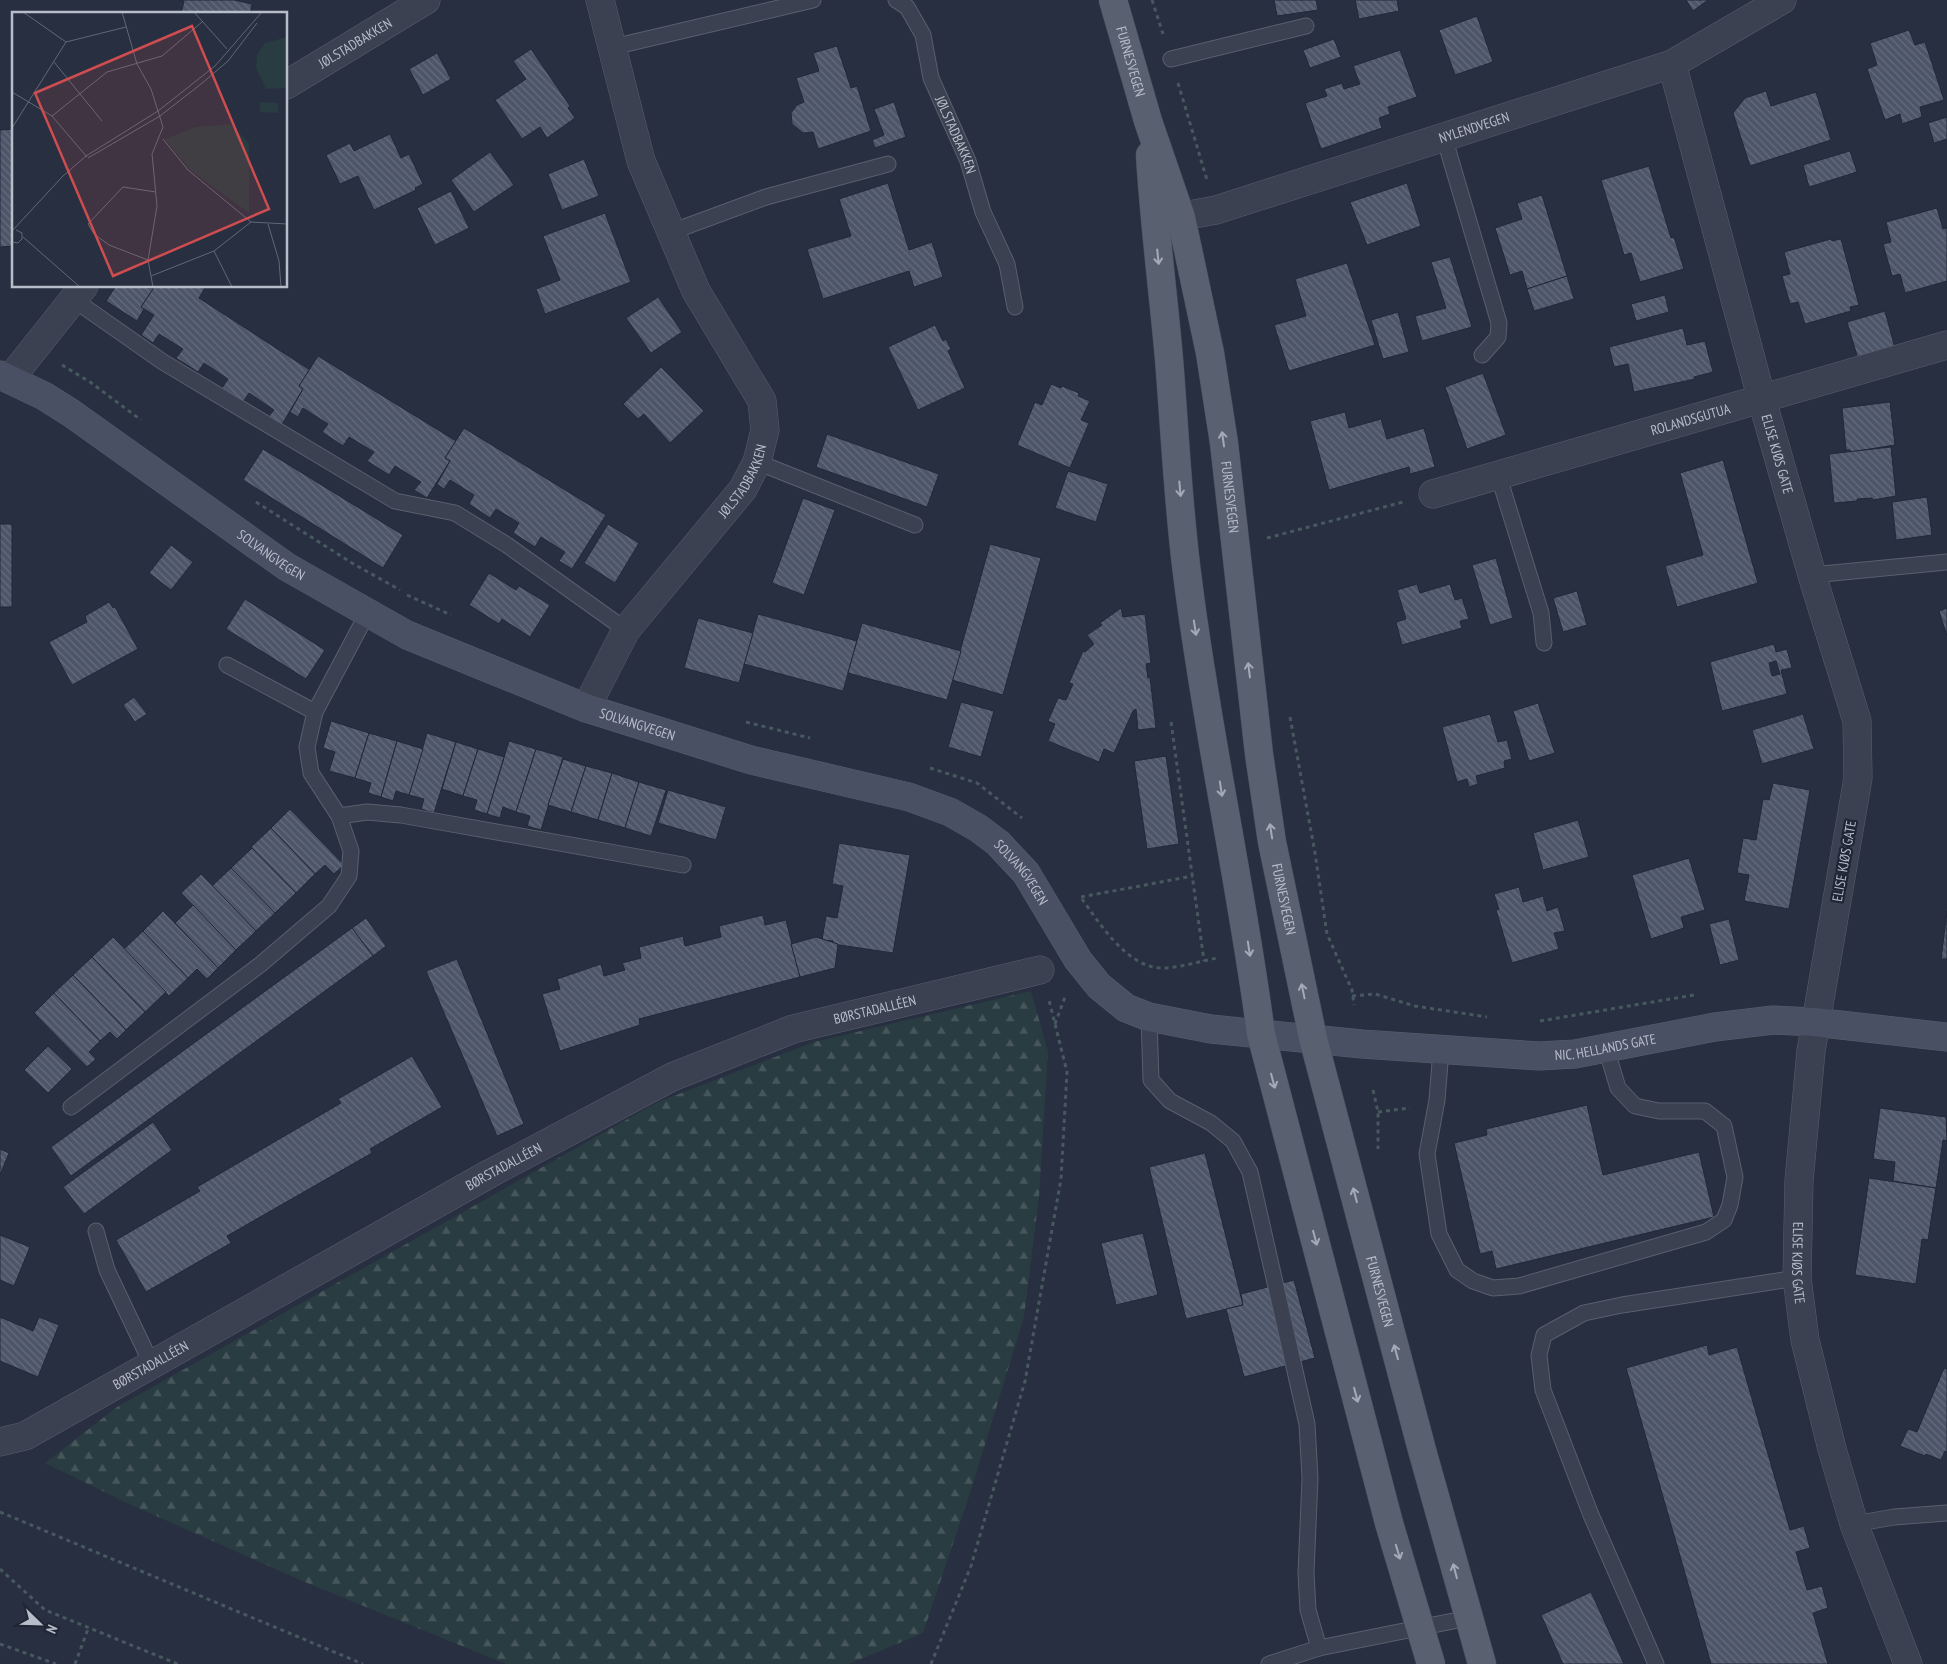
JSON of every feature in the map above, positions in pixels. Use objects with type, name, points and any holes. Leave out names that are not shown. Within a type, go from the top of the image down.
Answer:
[{"type":"main road","name":"FURNESVEGEN","points":[[1113,0],[1148,121],[1181,217],[1210,354],[1224,443],[1259,754],[1272,842],[1313,1038],[1468,1618],[1482,1664]]},
{"type":"main road","name":"FURNESVEGEN","points":[[1148,121],[1154,222],[1168,352],[1188,580],[1222,795],[1250,952],[1261,1034],[1389,1523],[1432,1664]]},
{"type":"main road","name":"SOLVANGVEGEN","points":[[5,377],[44,396],[110,439],[287,567],[407,635],[586,708],[751,760],[909,797],[950,812],[978,828],[998,843],[1026,873],[1078,960],[1099,986],[1126,1008],[1149,1017],[1211,1029],[1261,1034]]},
{"type":"main road","name":"NIC. HELLANDS GATE","points":[[1261,1034],[1441,1050],[1539,1056],[1575,1054],[1738,1024],[1773,1020],[1814,1022],[1947,1037]]},
{"type":"street","name":"JØLSTADBAKKEN","points":[[288,84],[426,0]]},
{"type":"street","name":"JØLSTADBAKKEN","points":[[586,708],[626,630],[743,489],[757,462],[766,430],[762,401],[696,291],[641,161],[600,0]]},
{"type":"street","name":"NYLENDVEGEN","points":[[1154,222],[1216,210],[1672,64],[1782,0]]},
{"type":"street","name":"ELISE KJØS GATE","points":[[1672,64],[1762,400],[1812,575],[1857,721],[1858,778],[1814,1022],[1799,1181],[1797,1278],[1805,1340],[1832,1449],[1854,1524],[1908,1664]]},
{"type":"street","points":[[5,377],[78,293]]},
{"type":"street","name":"ROLANDSGUTUA","points":[[1433,494],[1947,345]]},
{"type":"street","name":"BØRSTADALLÉEN","points":[[0,1442],[25,1436],[489,1174],[672,1077],[793,1029],[1044,982]]},
{"type":"lane","points":[[613,47],[813,0]]},
{"type":"lane","name":"JØLSTADBAKKEN","points":[[896,0],[907,7],[923,34],[931,78],[968,162],[983,212],[1007,264],[1015,307]]},
{"type":"lane","points":[[1171,59],[1306,26]]},
{"type":"lane","points":[[1444,137],[1499,323],[1498,337],[1482,355]]},
{"type":"lane","points":[[671,232],[766,197],[888,164]]},
{"type":"lane","points":[[78,293],[162,362],[395,501],[455,512],[507,545],[626,630]]},
{"type":"lane","points":[[757,462],[914,525]]},
{"type":"lane","points":[[1498,474],[1541,613],[1544,643]]},
{"type":"lane","points":[[1812,575],[1947,562]]},
{"type":"lane","points":[[71,1107],[261,964],[329,906],[349,876],[350,852],[339,816],[311,773],[307,747],[315,712],[367,614]]},
{"type":"lane","points":[[227,665],[315,712]]},
{"type":"lane","points":[[339,816],[367,812],[401,815],[683,865]]},
{"type":"lane","points":[[1149,1017],[1151,1080],[1170,1101],[1211,1123],[1233,1141],[1250,1172],[1307,1424],[1310,1478],[1306,1573],[1308,1610],[1319,1648]]},
{"type":"lane","points":[[1441,1050],[1438,1094],[1428,1154],[1438,1234],[1456,1270],[1473,1281],[1493,1288],[1519,1286],[1706,1232],[1724,1220],[1730,1205],[1735,1177],[1724,1126],[1705,1111],[1659,1111],[1635,1106],[1618,1088],[1606,1048]]},
{"type":"lane","points":[[96,1231],[106,1270],[152,1364]]},
{"type":"lane","points":[[1656,1664],[1591,1515],[1543,1390],[1539,1355],[1544,1336],[1584,1313],[1622,1305],[1797,1278]]},
{"type":"lane","points":[[1854,1524],[1894,1517],[1947,1513]]},
{"type":"lane","points":[[1269,1664],[1319,1648],[1420,1626],[1468,1618]]},
{"type":"path","points":[[1152,0],[1216,210]]},
{"type":"path","points":[[1263,538],[1433,494]]},
{"type":"path","points":[[1171,722],[1204,960]]},
{"type":"path","points":[[1081,897],[1192,876]]},
{"type":"path","points":[[1327,934],[1354,1005]]},
{"type":"path","points":[[932,1664],[971,1566],[1025,1381],[1061,1179],[1067,1072],[1044,982]]},
{"type":"path","points":[[1352,996],[1375,994],[1415,1006],[1490,1018]]},
{"type":"path","points":[[1535,1021],[1697,995]]},
{"type":"path","points":[[0,1512],[363,1664]]},
{"type":"path","points":[[0,1569],[45,1610],[178,1664]]},
{"type":"path","points":[[75,1664],[88,1629]]},
{"type":"path","points":[[0,1644],[56,1664]]},
{"type":"green space","points":[[1031,991],[1048,1052],[1039,1197],[1024,1317],[972,1487],[923,1633],[849,1664],[506,1664],[307,1583],[129,1504],[45,1463],[117,1407],[658,1102],[814,1042]]},
{"type":"building","points":[[179,0],[234,0],[252,4],[250,12],[181,12],[184,1]]},
{"type":"building","points":[[1274,0],[1316,0],[1318,10],[1277,16]]},
{"type":"building","points":[[1355,0],[1397,0],[1399,11],[1359,19]]},
{"type":"building","points":[[1686,0],[1708,0],[1693,11]]},
{"type":"building","points":[[1477,16],[1493,62],[1455,75],[1439,30]]},
{"type":"building","points":[[1909,30],[1915,45],[1925,42],[1944,100],[1920,107],[1922,117],[1902,124],[1900,114],[1885,120],[1867,69],[1877,65],[1870,43]]},
{"type":"building","points":[[1334,39],[1341,57],[1310,68],[1303,50]]},
{"type":"building","points":[[837,46],[851,88],[857,86],[871,131],[818,149],[813,132],[803,133],[792,124],[791,113],[797,105],[804,102],[796,78],[819,71],[813,53]]},
{"type":"building","points":[[531,49],[570,106],[568,108],[575,118],[547,138],[540,127],[522,139],[495,100],[526,79],[513,61]]},
{"type":"building","points":[[1400,50],[1417,97],[1388,107],[1390,114],[1379,118],[1382,128],[1321,149],[1305,103],[1327,96],[1324,89],[1342,83],[1344,89],[1360,84],[1353,66]]},
{"type":"building","points":[[437,53],[451,79],[423,95],[409,69]]},
{"type":"building","points":[[1766,91],[1771,106],[1816,92],[1831,140],[1750,166],[1733,113],[1745,98]]},
{"type":"building","points":[[894,102],[906,137],[875,148],[872,140],[884,135],[874,109]]},
{"type":"building","points":[[1947,117],[1947,139],[1934,143],[1928,123]]},
{"type":"building","points":[[12,129],[12,246],[0,247],[0,130]]},
{"type":"building","points":[[390,134],[401,158],[409,154],[423,184],[415,188],[416,190],[374,210],[358,176],[340,184],[326,155],[350,143],[354,151]]},
{"type":"building","points":[[1850,151],[1857,172],[1809,187],[1803,165]]},
{"type":"building","points":[[490,152],[514,185],[474,212],[451,180]]},
{"type":"building","points":[[584,159],[599,196],[562,210],[548,174]]},
{"type":"building","points":[[1649,166],[1671,238],[1674,237],[1684,269],[1640,282],[1631,253],[1624,255],[1601,180]]},
{"type":"building","points":[[888,183],[909,250],[932,242],[943,277],[914,287],[909,271],[823,299],[807,249],[851,236],[839,199]]},
{"type":"building","points":[[1407,183],[1421,226],[1367,245],[1350,202]]},
{"type":"building","points":[[451,191],[469,228],[435,245],[417,208]]},
{"type":"building","points":[[1542,195],[1567,276],[1527,289],[1522,271],[1510,275],[1495,228],[1522,219],[1517,203]]},
{"type":"building","points":[[1937,208],[1943,229],[1947,228],[1947,281],[1905,293],[1900,274],[1892,276],[1883,244],[1891,242],[1886,222]]},
{"type":"building","points":[[605,213],[631,282],[545,314],[536,289],[560,280],[543,236]]},
{"type":"building","points":[[1831,239],[1832,241],[1841,239],[1859,305],[1850,307],[1851,311],[1805,324],[1798,302],[1790,304],[1782,276],[1790,274],[1784,252]]},
{"type":"building","points":[[1450,257],[1472,327],[1422,341],[1415,316],[1446,308],[1431,262]]},
{"type":"building","points":[[1347,263],[1375,345],[1289,371],[1274,325],[1306,316],[1295,279]]},
{"type":"building","points":[[1567,276],[1574,299],[1534,311],[1527,289]]},
{"type":"building","points":[[115,288],[154,288],[141,307],[144,309],[137,321],[106,301]]},
{"type":"building","points":[[154,288],[205,288],[199,298],[310,370],[299,386],[303,389],[281,426],[268,417],[274,410],[249,393],[243,402],[222,388],[228,379],[204,363],[198,372],[176,358],[183,349],[159,334],[153,343],[141,335],[154,315],[141,307]]},
{"type":"building","points":[[1665,295],[1669,312],[1636,321],[1631,304]]},
{"type":"building","points":[[658,297],[682,332],[651,353],[626,318]]},
{"type":"building","points":[[1885,311],[1895,348],[1858,359],[1847,322]]},
{"type":"building","points":[[1398,312],[1409,352],[1383,359],[1371,320]]},
{"type":"building","points":[[935,325],[943,341],[946,339],[951,349],[948,351],[965,388],[918,410],[888,347]]},
{"type":"building","points":[[1683,328],[1687,345],[1705,341],[1713,372],[1694,377],[1695,379],[1634,392],[1628,364],[1614,367],[1609,347]]},
{"type":"building","points":[[318,356],[456,441],[445,458],[450,461],[427,498],[414,490],[421,482],[395,466],[389,475],[367,461],[374,452],[349,437],[343,446],[322,432],[328,424],[303,408],[298,417],[290,412],[303,389],[299,386]]},
{"type":"building","points":[[661,367],[704,411],[670,443],[644,414],[638,419],[623,404]]},
{"type":"building","points":[[1483,373],[1506,435],[1467,449],[1445,387]]},
{"type":"building","points":[[1051,384],[1079,393],[1078,396],[1090,401],[1081,420],[1089,423],[1070,468],[1017,445],[1035,402],[1042,405]]},
{"type":"building","points":[[1890,402],[1895,445],[1851,452],[1846,450],[1842,408]]},
{"type":"building","points":[[1345,412],[1349,428],[1381,419],[1387,439],[1424,428],[1435,467],[1410,474],[1409,467],[1329,490],[1310,421]]},
{"type":"building","points":[[464,428],[606,515],[572,569],[559,561],[565,552],[541,537],[535,547],[513,533],[519,523],[496,509],[490,518],[469,504],[474,495],[450,480],[444,489],[437,484],[450,461],[445,458]]},
{"type":"building","points":[[827,434],[939,474],[927,507],[816,467]]},
{"type":"building","points":[[1891,447],[1896,496],[1834,503],[1829,454]]},
{"type":"building","points":[[263,449],[403,535],[383,568],[243,480]]},
{"type":"building","points":[[1723,460],[1758,583],[1677,607],[1665,566],[1703,555],[1680,473]]},
{"type":"building","points":[[1068,471],[1108,484],[1096,522],[1055,508]]},
{"type":"building","points":[[1927,497],[1932,535],[1896,540],[1892,502]]},
{"type":"building","points":[[803,498],[835,510],[804,595],[772,583]]},
{"type":"building","points":[[0,524],[12,524],[12,607],[0,607]]},
{"type":"building","points":[[608,524],[639,543],[615,583],[584,563]]},
{"type":"building","points":[[990,544],[1041,558],[1003,695],[952,680]]},
{"type":"building","points":[[171,545],[193,562],[171,590],[149,573]]},
{"type":"building","points":[[1496,558],[1513,618],[1490,625],[1472,565]]},
{"type":"building","points":[[489,573],[516,590],[519,586],[550,605],[530,637],[502,619],[499,624],[469,605]]},
{"type":"building","points":[[1417,584],[1420,593],[1450,584],[1455,600],[1462,598],[1469,619],[1460,621],[1462,628],[1402,645],[1396,622],[1406,619],[1397,590]]},
{"type":"building","points":[[1577,591],[1587,625],[1563,632],[1553,598]]},
{"type":"building","points":[[245,599],[325,650],[306,679],[226,629]]},
{"type":"building","points":[[109,602],[113,608],[115,607],[138,649],[72,685],[49,642],[87,622],[85,616]]},
{"type":"building","points":[[1121,608],[1123,617],[1145,614],[1151,663],[1146,664],[1148,678],[1150,677],[1156,728],[1138,730],[1136,709],[1133,711],[1114,753],[1104,749],[1099,762],[1048,741],[1055,724],[1048,721],[1058,698],[1066,700],[1073,684],[1069,683],[1083,651],[1085,652],[1094,644],[1087,635]]},
{"type":"building","points":[[1947,608],[1947,636],[1939,611]]},
{"type":"building","points":[[758,614],[857,641],[843,691],[744,664]]},
{"type":"building","points":[[698,618],[753,633],[739,683],[684,668]]},
{"type":"building","points":[[862,623],[961,651],[947,700],[848,673]]},
{"type":"building","points":[[1774,644],[1776,652],[1787,649],[1792,668],[1781,670],[1787,694],[1722,711],[1710,662]],"holes":[[[1776,661],[1780,674],[1772,676],[1769,663]]]},
{"type":"building","points":[[134,697],[147,714],[135,722],[123,705]]},
{"type":"building","points":[[961,702],[994,711],[981,757],[948,747]]},
{"type":"building","points":[[1538,703],[1555,753],[1529,761],[1513,711]]},
{"type":"building","points":[[1490,714],[1498,742],[1507,740],[1512,759],[1504,761],[1505,768],[1476,776],[1478,784],[1469,787],[1467,779],[1457,782],[1442,727]]},
{"type":"building","points":[[1803,714],[1814,749],[1762,764],[1752,730]]},
{"type":"building","points":[[331,721],[369,733],[355,778],[329,771],[335,752],[323,748]]},
{"type":"building","points":[[369,733],[397,741],[381,797],[368,793],[371,783],[355,778]]},
{"type":"building","points":[[427,733],[456,742],[434,813],[421,809],[424,799],[409,795]]},
{"type":"building","points":[[397,741],[423,749],[409,795],[396,791],[393,801],[381,797]]},
{"type":"building","points":[[509,741],[536,749],[516,812],[503,807],[500,818],[487,814]]},
{"type":"building","points":[[456,742],[478,749],[463,796],[442,789]]},
{"type":"building","points":[[478,749],[504,757],[487,814],[474,810],[477,800],[463,796]]},
{"type":"building","points":[[536,749],[563,757],[541,830],[527,826],[530,816],[516,812]]},
{"type":"building","points":[[1166,756],[1179,844],[1147,849],[1134,761]]},
{"type":"building","points":[[563,759],[586,766],[571,812],[548,805]]},
{"type":"building","points":[[586,766],[612,773],[598,820],[571,812]]},
{"type":"building","points":[[612,773],[639,782],[625,828],[598,820]]},
{"type":"building","points":[[639,782],[666,790],[651,836],[625,828]]},
{"type":"building","points":[[1773,783],[1810,790],[1789,909],[1744,901],[1749,875],[1737,873],[1743,838],[1756,840],[1763,799],[1769,800]]},
{"type":"building","points":[[668,790],[726,807],[716,840],[658,823]]},
{"type":"building","points":[[290,809],[344,865],[334,874],[325,865],[315,874],[271,828]]},
{"type":"building","points":[[1578,820],[1589,857],[1543,870],[1533,833]]},
{"type":"building","points":[[271,828],[315,874],[296,893],[251,847]]},
{"type":"building","points":[[839,843],[910,855],[893,953],[833,944],[833,941],[822,940],[826,916],[837,918],[843,886],[832,884]]},
{"type":"building","points":[[252,848],[296,893],[275,913],[231,868]]},
{"type":"building","points":[[1689,858],[1705,910],[1681,917],[1684,928],[1651,939],[1632,875]]},
{"type":"building","points":[[231,868],[275,913],[256,931],[212,886]]},
{"type":"building","points":[[201,874],[256,931],[236,950],[181,893]]},
{"type":"building","points":[[1519,887],[1523,902],[1543,896],[1547,911],[1558,907],[1565,931],[1554,933],[1559,949],[1512,963],[1496,910],[1499,909],[1494,894]]},
{"type":"building","points":[[193,905],[236,950],[218,968],[175,923]]},
{"type":"building","points":[[163,911],[218,968],[207,979],[197,969],[188,978],[143,931]]},
{"type":"building","points":[[1947,911],[1947,959],[1941,959]]},
{"type":"building","points":[[763,915],[765,925],[786,920],[800,977],[639,1019],[640,1025],[560,1051],[542,994],[560,989],[557,979],[601,964],[604,976],[625,970],[622,963],[641,958],[639,947],[683,936],[685,946],[721,937],[719,926]]},
{"type":"building","points":[[366,918],[386,946],[373,956],[352,928]]},
{"type":"building","points":[[1729,919],[1739,960],[1720,965],[1709,924]]},
{"type":"building","points":[[352,928],[373,956],[71,1176],[51,1147]]},
{"type":"building","points":[[143,931],[188,978],[169,996],[124,949]]},
{"type":"building","points":[[113,937],[166,992],[145,1012],[92,957]]},
{"type":"building","points":[[816,937],[838,944],[835,968],[800,977],[791,944]]},
{"type":"building","points":[[92,957],[145,1012],[126,1030],[73,975]]},
{"type":"building","points":[[457,959],[524,1124],[497,1136],[426,971]]},
{"type":"building","points":[[73,975],[126,1030],[117,1039],[110,1032],[100,1041],[54,993]]},
{"type":"building","points":[[54,993],[100,1041],[89,1052],[96,1059],[87,1067],[34,1013]]},
{"type":"building","points":[[48,1046],[72,1069],[48,1093],[24,1070]]},
{"type":"building","points":[[412,1056],[442,1107],[370,1149],[372,1153],[227,1236],[231,1243],[146,1292],[116,1240],[200,1191],[197,1187],[341,1103],[338,1099]]},
{"type":"building","points":[[1587,1105],[1603,1175],[1699,1152],[1714,1217],[1496,1269],[1492,1251],[1480,1254],[1454,1143],[1487,1135],[1486,1129]]},
{"type":"building","points":[[1880,1108],[1946,1117],[1947,1141],[1943,1140],[1936,1188],[1893,1181],[1895,1162],[1873,1159]]},
{"type":"building","points":[[153,1122],[172,1150],[84,1214],[63,1187]]},
{"type":"building","points":[[0,1149],[9,1153],[0,1175]]},
{"type":"building","points":[[1205,1153],[1243,1305],[1186,1319],[1149,1167]]},
{"type":"building","points":[[1869,1178],[1936,1188],[1928,1240],[1922,1239],[1916,1284],[1855,1275]]},
{"type":"building","points":[[1143,1233],[1158,1295],[1116,1305],[1101,1243]]},
{"type":"building","points":[[0,1235],[30,1247],[14,1286],[0,1280]]},
{"type":"building","points":[[1294,1280],[1315,1358],[1244,1377],[1226,1309],[1243,1305],[1241,1294]]},
{"type":"building","points":[[0,1317],[33,1331],[39,1317],[59,1325],[38,1377],[0,1361]]},
{"type":"building","points":[[1707,1345],[1709,1355],[1737,1347],[1790,1530],[1804,1526],[1810,1548],[1796,1552],[1807,1590],[1822,1586],[1828,1608],[1813,1613],[1828,1664],[1711,1664],[1626,1368]]},
{"type":"building","points":[[1944,1368],[1947,1369],[1947,1452],[1945,1451],[1941,1460],[1900,1446],[1908,1429],[1917,1432]]},
{"type":"building","points":[[1591,1592],[1624,1664],[1563,1664],[1541,1615]]}]
